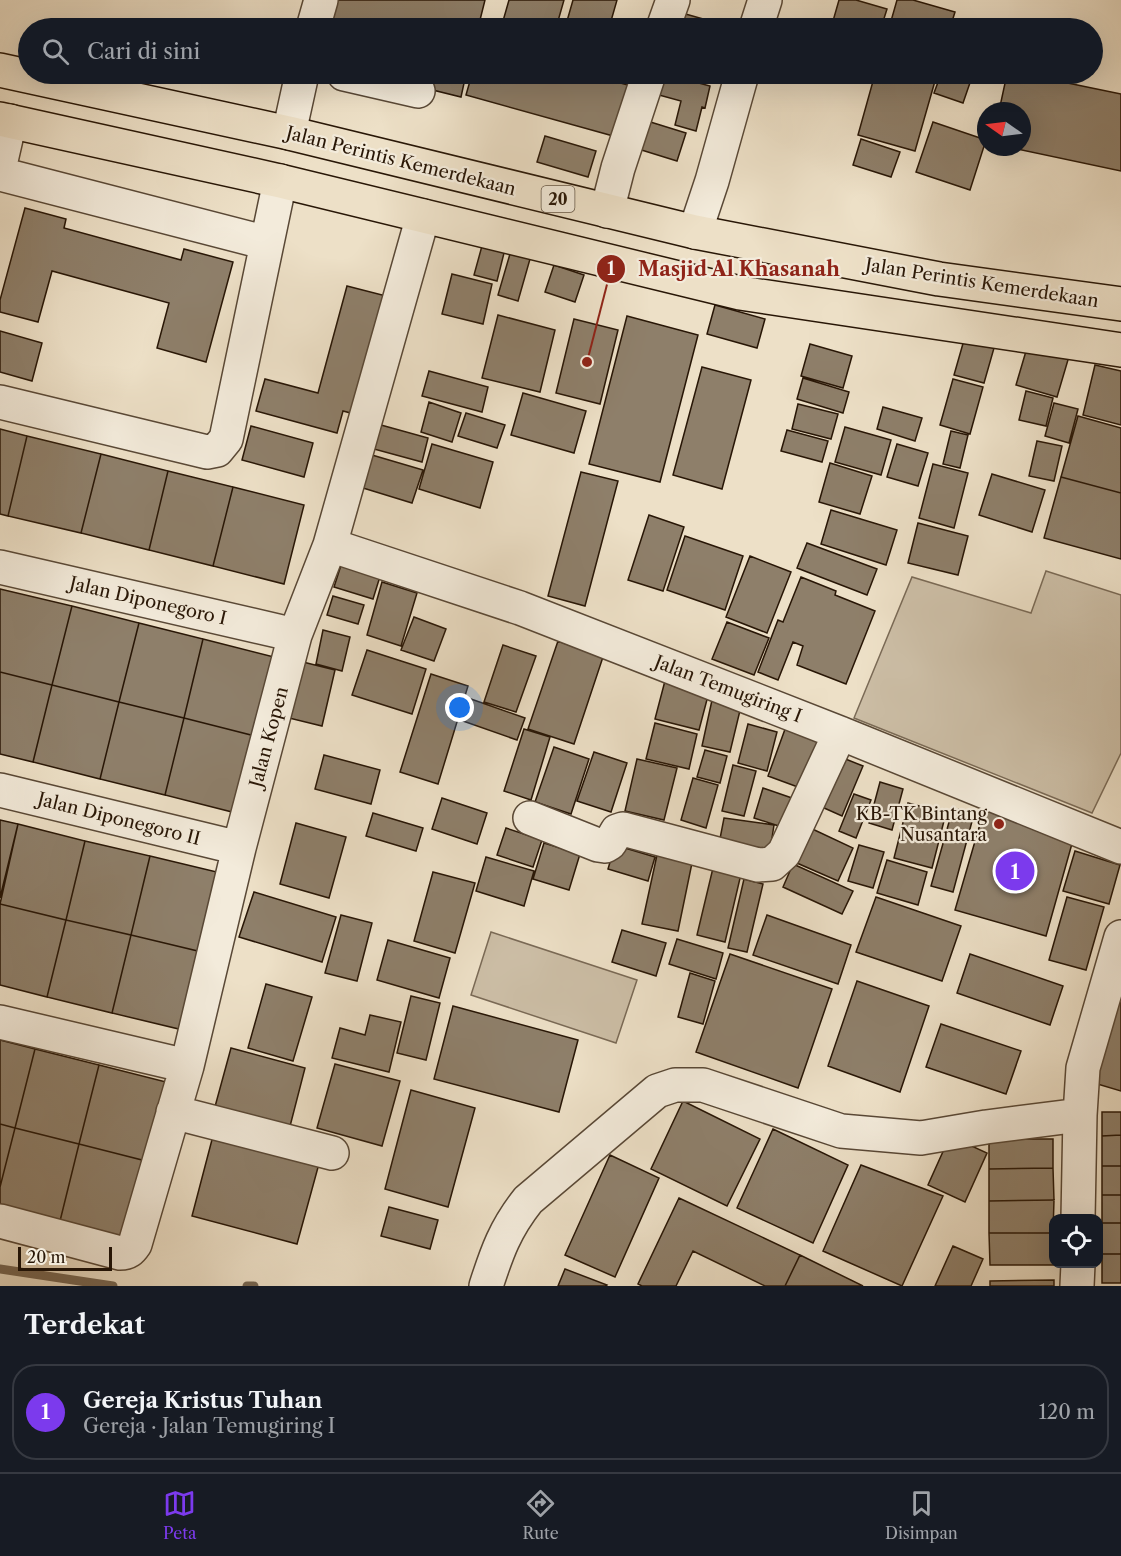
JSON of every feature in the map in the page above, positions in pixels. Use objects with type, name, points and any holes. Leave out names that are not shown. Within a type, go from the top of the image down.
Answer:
[{"type":"highway","name":"Jalan Perintis Kemerdekaan","points":[[0,70],[18,74]]},
{"type":"highway","name":"Jalan Perintis Kemerdekaan","points":[[63,84],[290,134],[695,232],[939,279],[1121,304]]},
{"type":"highway","points":[[5,120],[280,181],[740,293],[1121,350]]},
{"type":"highway","points":[[280,181],[290,134]]},
{"type":"street","points":[[316,18],[321,0]]},
{"type":"street","points":[[667,18],[673,0]]},
{"type":"street","points":[[759,18],[765,0]]},
{"type":"street","points":[[290,134],[300,84]]},
{"type":"street","points":[[388,84],[418,91]]},
{"type":"street","points":[[607,210],[618,168],[646,84]]},
{"type":"street","points":[[695,232],[739,84]]},
{"type":"street","points":[[0,165],[5,120]]},
{"type":"street","points":[[0,174],[267,243]]},
{"type":"street","points":[[0,402],[207,452],[217,450],[226,439],[280,181]]},
{"type":"street","name":"Jalan Kopen","points":[[0,1221],[120,1253],[131,1250],[135,1244],[187,1066],[238,848],[295,635],[330,545],[423,216]]},
{"type":"street","name":"Jalan Temugiring I","points":[[330,545],[520,608],[840,733],[1121,847]]},
{"type":"street","name":"Jalan Diponegoro I","points":[[0,567],[295,635]]},
{"type":"street","points":[[530,818],[605,846],[610,843],[616,831],[623,830],[758,865],[772,864],[784,853],[840,733]]},
{"type":"street","name":"Jalan Diponegoro II","points":[[0,790],[238,848]]},
{"type":"street","points":[[1078,1214],[1083,1068],[1121,936]]},
{"type":"street","points":[[0,1022],[187,1066]]},
{"type":"street","points":[[486,1286],[501,1242],[512,1220],[528,1200],[657,1091],[675,1085],[703,1085],[841,1131],[921,1138],[1080,1115]]},
{"type":"street","points":[[173,1112],[332,1153]]},
{"type":"street","points":[[1077,1286],[1078,1268]]},
{"type":"shaded area","points":[[1046,571],[1121,595],[1121,753],[1092,813],[854,718],[912,577],[1031,613]]},
{"type":"shaded area","points":[[491,932],[637,980],[616,1043],[471,995]]},
{"type":"building","points":[[328,0],[485,0],[480,18],[323,18]]},
{"type":"building","points":[[509,0],[564,0],[559,18],[504,18]]},
{"type":"building","points":[[573,0],[617,0],[612,18],[568,18]]},
{"type":"building","points":[[839,0],[856,0],[887,9],[884,18],[834,18]]},
{"type":"building","points":[[897,0],[913,0],[955,12],[953,18],[892,18]]},
{"type":"building","points":[[682,13],[700,18],[681,18]]},
{"type":"building","points":[[408,84],[464,84],[461,97]]},
{"type":"building","points":[[469,84],[624,84],[639,88],[624,139],[466,95]]},
{"type":"building","points":[[662,84],[710,86],[696,131],[675,125],[681,101],[659,95]]},
{"type":"building","points":[[872,84],[934,84],[915,151],[858,135]]},
{"type":"building","points":[[937,84],[970,84],[963,103],[934,93]]},
{"type":"building","points":[[1005,84],[1072,84],[1121,94],[1121,171],[1031,152],[1031,102],[1001,102]]},
{"type":"building","points":[[644,120],[686,133],[677,161],[635,148]]},
{"type":"building","points":[[933,122],[977,137],[977,156],[981,156],[970,190],[916,172]]},
{"type":"building","points":[[545,136],[596,151],[588,177],[537,162]]},
{"type":"building","points":[[861,139],[900,152],[891,177],[853,165]]},
{"type":"building","points":[[25,208],[66,219],[64,228],[181,260],[184,249],[233,262],[206,362],[157,348],[169,303],[52,271],[38,322],[0,312],[0,300]]},
{"type":"building","points":[[485,235],[507,241],[497,281],[474,275]]},
{"type":"building","points":[[512,247],[532,252],[518,301],[498,295]]},
{"type":"building","points":[[554,265],[584,275],[575,302],[545,292]]},
{"type":"building","points":[[452,274],[492,284],[483,324],[442,314]]},
{"type":"building","points":[[347,286],[390,297],[358,415],[343,411],[337,433],[256,411],[265,379],[318,393]]},
{"type":"building","points":[[715,305],[765,319],[757,348],[707,334]]},
{"type":"building","points":[[498,315],[555,330],[540,392],[482,378]]},
{"type":"building","points":[[627,316],[698,335],[660,482],[589,464]]},
{"type":"building","points":[[574,319],[618,330],[600,404],[556,393]]},
{"type":"building","points":[[0,331],[42,343],[32,381],[0,372]]},
{"type":"building","points":[[964,340],[994,348],[984,383],[954,375]]},
{"type":"building","points":[[1029,341],[1070,353],[1057,397],[1016,385]]},
{"type":"building","points":[[810,344],[852,356],[843,388],[801,376]]},
{"type":"building","points":[[1095,365],[1121,371],[1121,425],[1083,415]]},
{"type":"building","points":[[702,367],[751,380],[722,489],[673,475]]},
{"type":"building","points":[[429,371],[488,387],[482,412],[422,396]]},
{"type":"building","points":[[803,378],[849,392],[843,413],[797,399]]},
{"type":"building","points":[[953,379],[983,387],[970,434],[940,425]]},
{"type":"building","points":[[1026,391],[1053,398],[1046,426],[1019,420]]},
{"type":"building","points":[[523,393],[586,411],[574,453],[511,435]]},
{"type":"building","points":[[429,402],[461,413],[452,442],[421,432]]},
{"type":"building","points":[[1054,403],[1078,409],[1069,443],[1045,436]]},
{"type":"building","points":[[798,404],[838,414],[831,439],[792,429]]},
{"type":"building","points":[[883,407],[922,418],[915,441],[877,429]]},
{"type":"building","points":[[466,413],[505,425],[497,448],[458,436]]},
{"type":"building","points":[[1078,416],[1121,428],[1121,493],[1061,477]]},
{"type":"building","points":[[381,425],[428,438],[422,462],[374,449]]},
{"type":"building","points":[[251,426],[313,443],[304,477],[242,460]]},
{"type":"building","points":[[845,427],[891,440],[881,475],[835,462]]},
{"type":"building","points":[[0,429],[27,436],[8,516],[0,514]]},
{"type":"building","points":[[787,430],[828,441],[822,462],[781,451]]},
{"type":"building","points":[[951,431],[968,435],[960,468],[943,464]]},
{"type":"building","points":[[27,436],[101,454],[81,533],[8,516]]},
{"type":"building","points":[[1037,441],[1062,446],[1054,481],[1029,476]]},
{"type":"building","points":[[432,444],[493,462],[480,508],[419,489]]},
{"type":"building","points":[[897,444],[928,453],[918,486],[887,477]]},
{"type":"building","points":[[101,454],[168,471],[149,550],[81,533]]},
{"type":"building","points":[[372,455],[423,470],[412,503],[363,488]]},
{"type":"building","points":[[830,463],[872,476],[860,514],[819,502]]},
{"type":"building","points":[[933,464],[968,473],[954,528],[919,518]]},
{"type":"building","points":[[168,471],[233,487],[213,566],[149,550]]},
{"type":"building","points":[[581,472],[618,481],[585,606],[548,596]]},
{"type":"building","points":[[992,474],[1045,490],[1032,532],[979,515]]},
{"type":"building","points":[[1061,477],[1121,493],[1121,559],[1044,538]]},
{"type":"building","points":[[233,487],[304,505],[284,584],[213,566]]},
{"type":"building","points":[[831,510],[897,530],[886,565],[821,544]]},
{"type":"building","points":[[649,515],[684,527],[663,591],[628,580]]},
{"type":"building","points":[[918,523],[968,536],[958,575],[908,563]]},
{"type":"building","points":[[685,536],[743,556],[725,610],[667,590]]},
{"type":"building","points":[[807,543],[877,569],[867,595],[797,568]]},
{"type":"building","points":[[750,556],[791,572],[767,633],[726,617]]},
{"type":"building","points":[[343,559],[382,570],[373,599],[334,587]]},
{"type":"building","points":[[801,577],[836,591],[835,595],[875,611],[846,684],[797,665],[803,646],[793,642],[778,680],[758,672],[778,620],[783,622]]},
{"type":"building","points":[[382,582],[417,593],[401,646],[367,635]]},
{"type":"building","points":[[0,589],[72,606],[52,685],[0,672]]},
{"type":"building","points":[[333,596],[364,605],[358,624],[327,615]]},
{"type":"building","points":[[72,606],[139,623],[119,702],[52,685]]},
{"type":"building","points":[[414,617],[446,629],[434,661],[401,650]]},
{"type":"building","points":[[727,622],[769,638],[754,675],[712,659]]},
{"type":"building","points":[[139,623],[203,639],[184,718],[119,702]]},
{"type":"building","points":[[323,630],[350,637],[342,671],[316,664]]},
{"type":"building","points":[[203,639],[274,657],[255,736],[184,718]]},
{"type":"building","points":[[558,641],[603,657],[574,744],[528,729]]},
{"type":"building","points":[[503,645],[536,656],[516,712],[484,702]]},
{"type":"building","points":[[367,650],[426,669],[412,714],[352,695]]},
{"type":"building","points":[[303,662],[335,670],[322,726],[289,718]]},
{"type":"building","points":[[0,672],[52,685],[33,762],[0,754]]},
{"type":"building","points":[[431,674],[468,686],[438,784],[400,772]]},
{"type":"building","points":[[666,677],[710,688],[699,730],[655,719]]},
{"type":"building","points":[[52,685],[119,702],[100,779],[33,762]]},
{"type":"building","points":[[714,691],[743,698],[730,752],[702,746]]},
{"type":"building","points":[[471,699],[525,718],[517,740],[463,721]]},
{"type":"building","points":[[119,702],[184,718],[165,795],[100,779]]},
{"type":"building","points":[[184,718],[255,736],[236,813],[165,795]]},
{"type":"building","points":[[788,721],[826,735],[806,790],[768,776]]},
{"type":"building","points":[[655,723],[697,734],[689,769],[646,759]]},
{"type":"building","points":[[748,724],[777,732],[767,771],[738,763]]},
{"type":"building","points":[[524,729],[550,737],[531,800],[504,791]]},
{"type":"building","points":[[554,747],[589,759],[571,814],[535,802]]},
{"type":"building","points":[[705,750],[727,756],[720,783],[697,777]]},
{"type":"building","points":[[594,752],[627,763],[611,812],[577,801]]},
{"type":"building","points":[[833,754],[863,766],[842,816],[813,803]]},
{"type":"building","points":[[324,755],[380,770],[371,804],[315,789]]},
{"type":"building","points":[[637,759],[677,768],[664,820],[625,811]]},
{"type":"building","points":[[733,765],[756,771],[744,816],[722,811]]},
{"type":"building","points":[[693,778],[718,785],[706,828],[681,820]]},
{"type":"building","points":[[880,782],[903,789],[892,830],[869,823]]},
{"type":"building","points":[[763,788],[792,798],[782,827],[754,818]]},
{"type":"building","points":[[854,794],[871,800],[856,838],[839,831]]},
{"type":"building","points":[[442,798],[487,813],[477,844],[432,829]]},
{"type":"building","points":[[908,803],[946,813],[932,868],[894,858]]},
{"type":"building","points":[[985,807],[1075,833],[1046,936],[955,910]]},
{"type":"building","points":[[953,808],[974,814],[953,892],[931,886]]},
{"type":"building","points":[[373,813],[423,828],[416,851],[366,836]]},
{"type":"building","points":[[724,818],[774,825],[769,857],[718,849]]},
{"type":"building","points":[[0,820],[18,824],[0,898]]},
{"type":"building","points":[[296,823],[346,837],[329,898],[280,884]]},
{"type":"building","points":[[18,824],[85,841],[66,920],[0,904]]},
{"type":"building","points":[[806,826],[853,848],[838,881],[790,860]]},
{"type":"building","points":[[506,828],[542,840],[533,867],[497,855]]},
{"type":"building","points":[[85,841],[150,856],[131,935],[66,920]]},
{"type":"building","points":[[544,843],[580,854],[569,890],[533,879]]},
{"type":"building","points":[[615,845],[655,857],[648,881],[608,869]]},
{"type":"building","points":[[859,845],[884,852],[873,888],[848,881]]},
{"type":"building","points":[[1075,851],[1120,865],[1109,904],[1063,891]]},
{"type":"building","points":[[657,855],[692,863],[678,931],[642,924]]},
{"type":"building","points":[[150,856],[221,873],[202,952],[131,935]]},
{"type":"building","points":[[486,857],[534,871],[524,906],[476,891]]},
{"type":"building","points":[[887,860],[927,872],[918,905],[877,893]]},
{"type":"building","points":[[793,864],[853,891],[842,914],[783,887]]},
{"type":"building","points":[[713,868],[741,874],[725,942],[697,935]]},
{"type":"building","points":[[433,872],[475,883],[455,953],[414,941]]},
{"type":"building","points":[[744,879],[763,884],[747,952],[728,948]]},
{"type":"building","points":[[254,892],[336,917],[322,962],[239,937]]},
{"type":"building","points":[[876,897],[961,926],[942,981],[856,952]]},
{"type":"building","points":[[1067,897],[1104,907],[1086,970],[1049,960]]},
{"type":"building","points":[[0,904],[66,920],[47,997],[0,985]]},
{"type":"building","points":[[341,915],[372,923],[357,981],[325,973]]},
{"type":"building","points":[[767,915],[851,945],[838,984],[753,955]]},
{"type":"building","points":[[66,920],[131,935],[112,1013],[47,997]]},
{"type":"building","points":[[622,930],[666,943],[656,976],[612,962]]},
{"type":"building","points":[[131,935],[202,952],[183,1030],[112,1013]]},
{"type":"building","points":[[677,939],[723,953],[716,979],[669,964]]},
{"type":"building","points":[[388,940],[450,958],[439,998],[377,980]]},
{"type":"building","points":[[730,954],[832,989],[798,1088],[696,1052]]},
{"type":"building","points":[[970,954],[1063,986],[1050,1025],[957,993]]},
{"type":"building","points":[[690,973],[715,981],[703,1024],[678,1017]]},
{"type":"building","points":[[857,981],[929,1006],[900,1092],[828,1066]]},
{"type":"building","points":[[266,984],[312,997],[293,1061],[248,1048]]},
{"type":"building","points":[[411,996],[440,1003],[426,1060],[397,1053]]},
{"type":"building","points":[[1107,999],[1121,1003],[1121,1091],[1084,1080]]},
{"type":"building","points":[[453,1006],[578,1040],[559,1112],[434,1079]]},
{"type":"building","points":[[370,1015],[401,1022],[389,1072],[332,1058],[340,1028],[365,1035]]},
{"type":"building","points":[[941,1024],[1021,1051],[1006,1094],[926,1067]]},
{"type":"building","points":[[0,1040],[35,1049],[15,1128],[0,1124]]},
{"type":"building","points":[[231,1048],[305,1068],[288,1134],[213,1114]]},
{"type":"building","points":[[35,1049],[99,1065],[79,1144],[15,1128]]},
{"type":"building","points":[[335,1064],[400,1081],[382,1146],[317,1128]]},
{"type":"building","points":[[99,1065],[170,1083],[150,1162],[79,1144]]},
{"type":"building","points":[[411,1090],[475,1108],[448,1207],[385,1189]]},
{"type":"building","points":[[683,1101],[760,1139],[727,1206],[651,1169]]},
{"type":"building","points":[[1102,1112],[1121,1112],[1121,1135],[1102,1136]]},
{"type":"building","points":[[0,1124],[15,1128],[0,1187]]},
{"type":"building","points":[[15,1128],[79,1144],[60,1221],[0,1206],[0,1187]]},
{"type":"building","points":[[773,1129],[848,1165],[813,1243],[737,1208]]},
{"type":"building","points":[[214,1132],[320,1160],[297,1244],[192,1216]]},
{"type":"building","points":[[1121,1135],[1121,1166],[1102,1166],[1102,1136]]},
{"type":"building","points":[[950,1136],[987,1153],[965,1202],[928,1185]]},
{"type":"building","points":[[989,1139],[1053,1139],[1053,1168],[989,1169]]},
{"type":"building","points":[[79,1144],[150,1162],[131,1239],[60,1221]]},
{"type":"building","points":[[610,1155],[659,1178],[615,1277],[565,1255]]},
{"type":"building","points":[[861,1165],[943,1196],[902,1286],[823,1251]]},
{"type":"building","points":[[1102,1166],[1121,1166],[1121,1195],[1102,1195]]},
{"type":"building","points":[[1053,1168],[1054,1200],[989,1201],[989,1169]]},
{"type":"building","points":[[1102,1195],[1121,1195],[1121,1223],[1103,1223]]},
{"type":"building","points":[[679,1198],[800,1255],[785,1286],[765,1286],[693,1251],[676,1286],[638,1284]]},
{"type":"building","points":[[1054,1200],[1054,1214],[1049,1214],[1049,1233],[989,1233],[989,1201]]},
{"type":"building","points":[[389,1207],[438,1220],[430,1249],[381,1236]]},
{"type":"building","points":[[1103,1223],[1121,1223],[1121,1254],[1103,1254]]},
{"type":"building","points":[[989,1233],[1049,1233],[1049,1265],[990,1265]]},
{"type":"building","points":[[953,1246],[983,1259],[971,1286],[935,1286]]},
{"type":"building","points":[[1103,1254],[1121,1254],[1121,1283],[1102,1283]]},
{"type":"building","points":[[800,1255],[863,1286],[785,1286]]},
{"type":"building","points":[[565,1269],[607,1285],[558,1286]]},
{"type":"building","points":[[1054,1280],[1054,1286],[990,1286],[990,1281]]},
{"type":"waterway","points":[[0,1269],[113,1286]]},
{"type":"waterway","points":[[247,1286],[254,1286]]},
{"type":"place","name":"Masjid Al Khasanah","points":[[587,362]]},
{"type":"place","name":"KB-TK Bintang Nusantara","points":[[999,824]]},
{"type":"place","name":"Gereja Kristus Tuhan","points":[[1015,871]]}]
